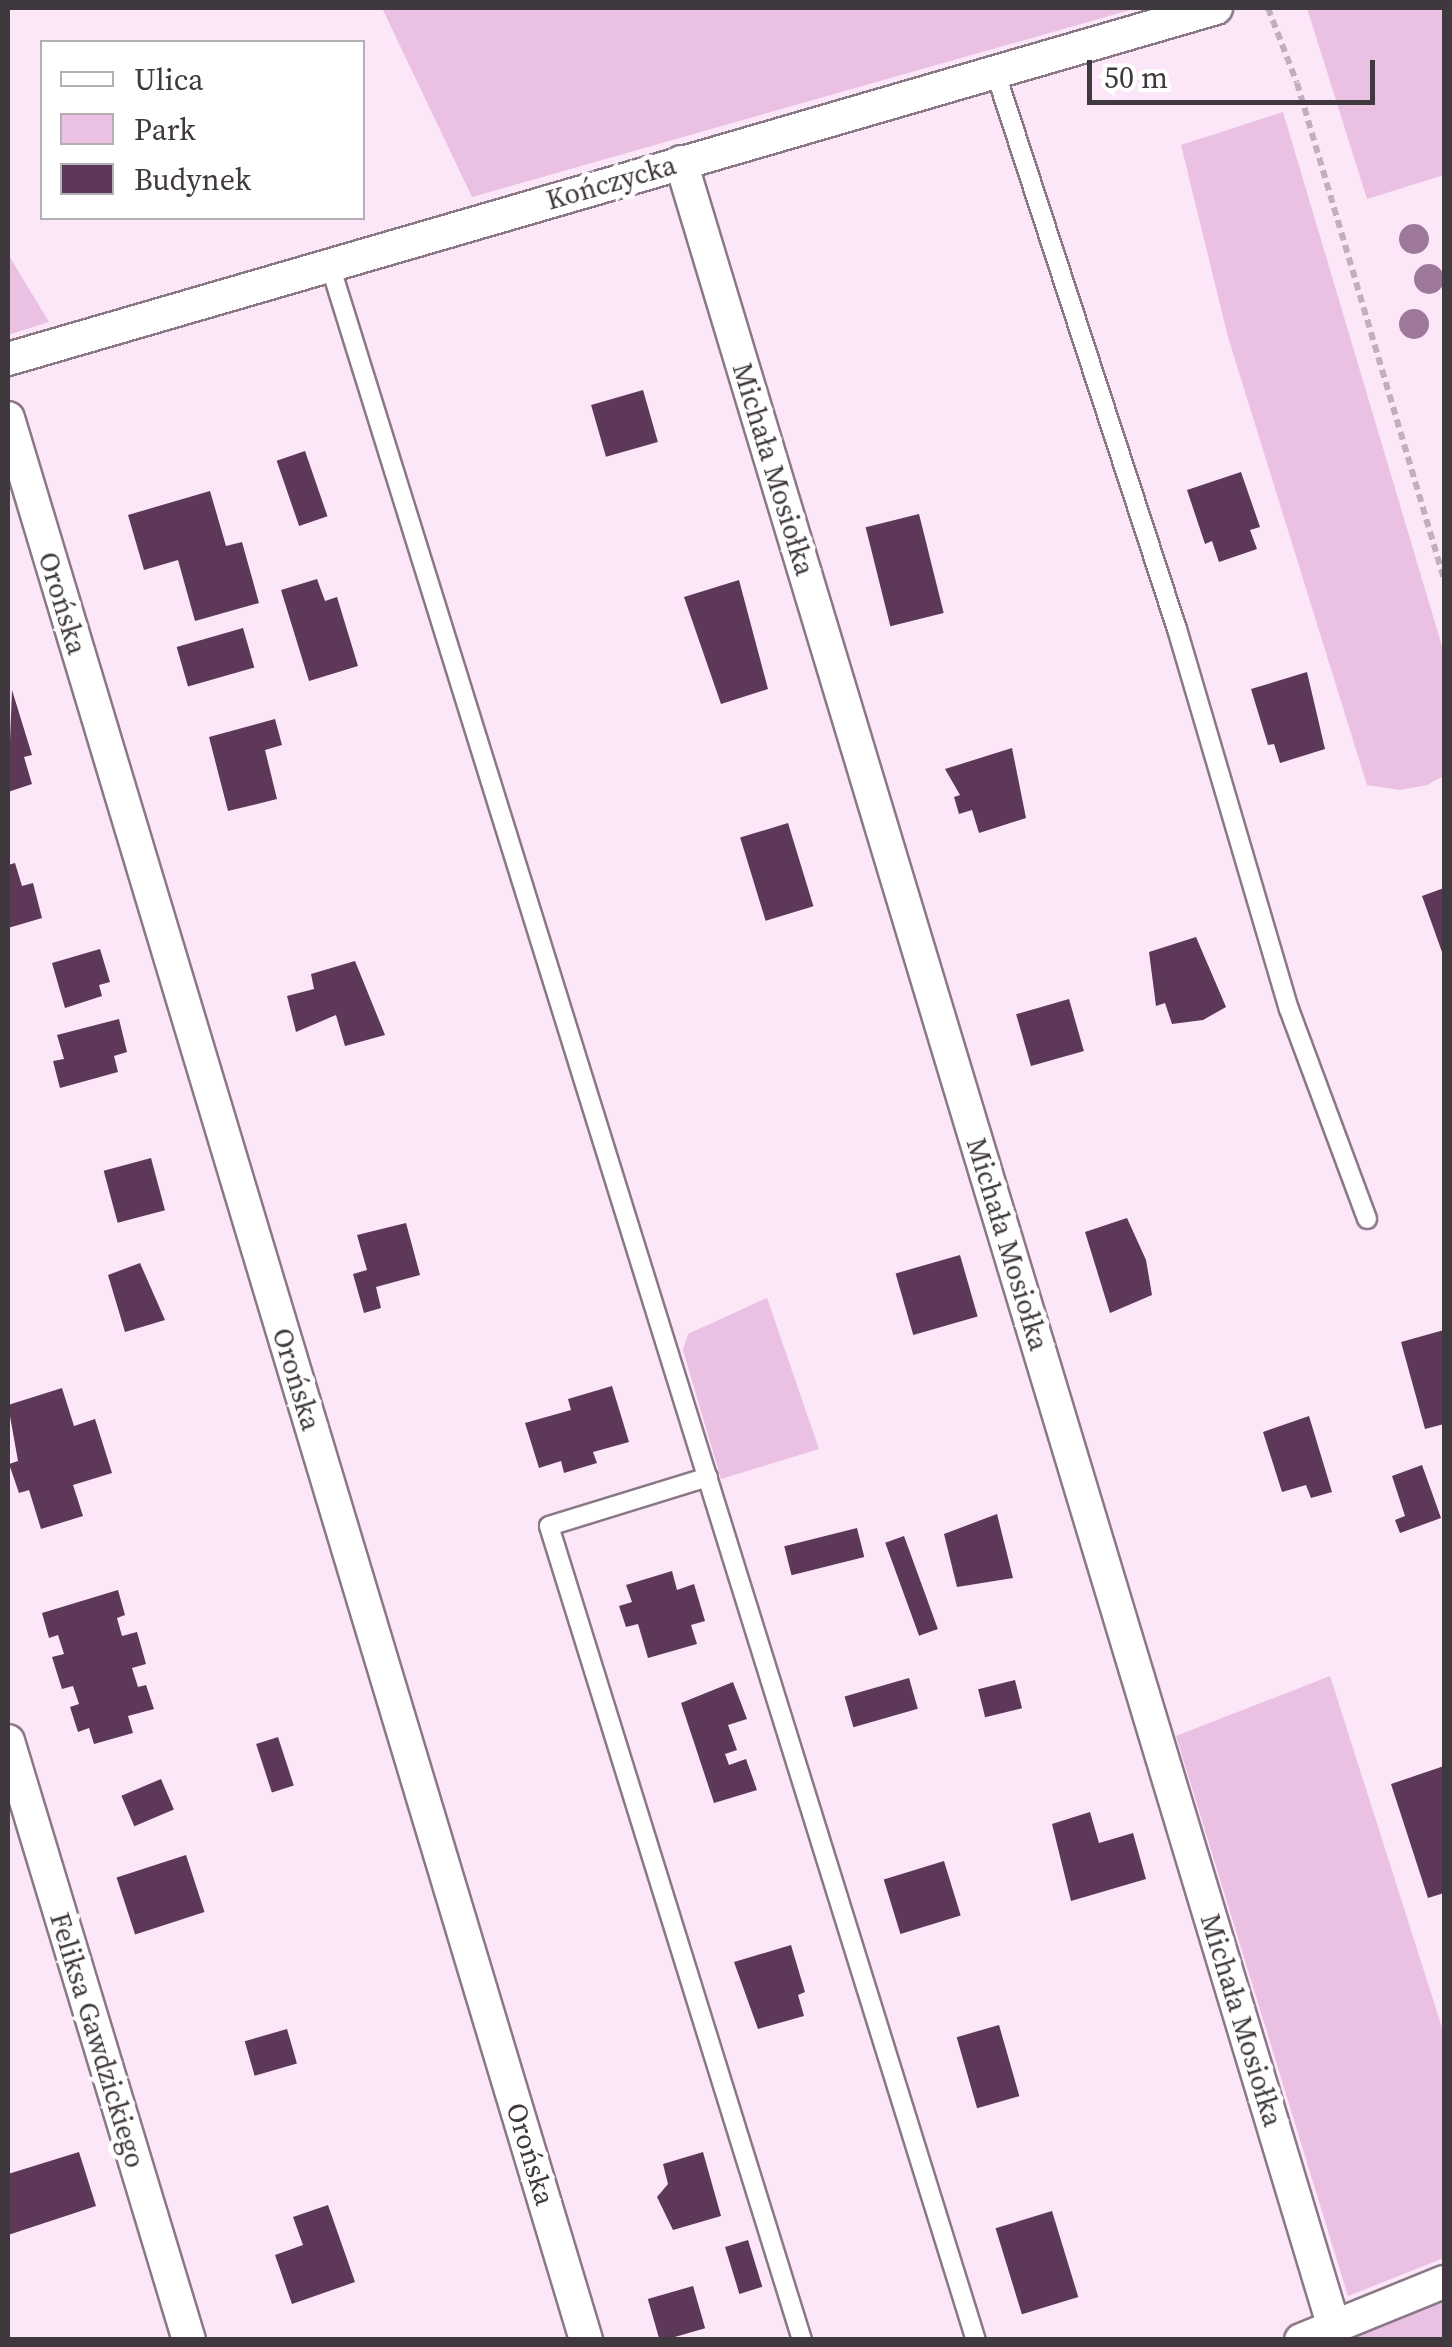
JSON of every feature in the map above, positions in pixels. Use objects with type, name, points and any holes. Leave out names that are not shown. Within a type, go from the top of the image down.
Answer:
[{"type":"street","name":"Kończycka","points":[[8,359],[329,261],[1216,8]]},
{"type":"street","name":"Michała Mosiołka","points":[[681,162],[1334,2327]]},
{"type":"street","name":"Orońska","points":[[8,418],[586,2340]]},
{"type":"street","name":"Feliksa Gawdzickiego","points":[[8,1742],[189,2340]]},
{"type":"street","points":[[1301,2340],[1444,2282]]},
{"type":"lane","points":[[995,71],[1177,629],[1288,1009],[1367,1219]]},
{"type":"lane","points":[[329,261],[976,2340]]},
{"type":"lane","points":[[708,1477],[549,1526],[802,2340]]},
{"type":"path","points":[[1268,8],[1297,82],[1444,579]]},
{"type":"green space","points":[[382,8],[1137,8],[472,197]]},
{"type":"green space","points":[[1307,8],[1444,8],[1444,175],[1367,199]]},
{"type":"green space","points":[[1283,112],[1444,653],[1444,776],[1427,785],[1400,790],[1367,785],[1228,337],[1181,145]]},
{"type":"green space","points":[[8,254],[49,322],[8,335]]},
{"type":"green space","points":[[767,1298],[819,1449],[721,1479],[683,1350],[688,1334]]},
{"type":"green space","points":[[1330,1676],[1444,2034],[1444,2258],[1348,2296],[1176,1736]]},
{"type":"green space","points":[[1444,2300],[1444,2339],[1339,2339]]},
{"type":"building","points":[[643,390],[658,442],[606,457],[591,405]]},
{"type":"building","points":[[305,451],[327,516],[299,526],[277,461]]},
{"type":"building","points":[[1241,472],[1260,527],[1250,530],[1257,549],[1219,562],[1212,541],[1205,544],[1187,490]]},
{"type":"building","points":[[210,491],[226,546],[242,542],[259,603],[195,621],[178,560],[144,570],[128,515]]},
{"type":"building","points":[[919,514],[944,613],[890,626],[866,527]]},
{"type":"building","points":[[317,579],[325,601],[337,597],[358,666],[309,681],[281,590]]},
{"type":"building","points":[[739,580],[768,689],[721,704],[684,597]]},
{"type":"building","points":[[243,628],[254,667],[188,686],[177,647]]},
{"type":"building","points":[[1307,672],[1325,749],[1280,763],[1274,744],[1268,745],[1251,689]]},
{"type":"building","points":[[12,690],[32,755],[24,757],[32,784],[8,792]]},
{"type":"building","points":[[275,719],[282,745],[265,750],[277,799],[228,811],[209,737]]},
{"type":"building","points":[[1012,748],[1026,818],[979,833],[972,810],[959,814],[954,797],[960,795],[945,769]]},
{"type":"building","points":[[788,823],[813,906],[766,921],[740,838]]},
{"type":"building","points":[[15,863],[22,886],[33,883],[42,918],[8,928],[8,865]]},
{"type":"building","points":[[1444,888],[1444,951],[1442,952],[1422,896]]},
{"type":"building","points":[[1196,937],[1226,1007],[1203,1020],[1172,1024],[1165,1003],[1156,1006],[1149,952]]},
{"type":"building","points":[[100,949],[110,982],[99,985],[102,996],[65,1008],[52,963]]},
{"type":"building","points":[[355,961],[385,1035],[345,1046],[336,1015],[296,1032],[287,996],[314,989],[311,974]]},
{"type":"building","points":[[1069,999],[1084,1051],[1031,1066],[1016,1014]]},
{"type":"building","points":[[119,1019],[127,1052],[114,1056],[118,1072],[60,1088],[53,1061],[64,1059],[57,1035]]},
{"type":"building","points":[[151,1158],[165,1210],[118,1223],[104,1171]]},
{"type":"building","points":[[1127,1218],[1146,1260],[1152,1295],[1110,1313],[1085,1232]]},
{"type":"building","points":[[406,1223],[420,1275],[376,1287],[381,1308],[364,1313],[353,1274],[367,1270],[357,1235]]},
{"type":"building","points":[[960,1255],[978,1317],[913,1335],[896,1273]]},
{"type":"building","points":[[140,1263],[165,1320],[125,1332],[108,1275]]},
{"type":"building","points":[[1444,1330],[1444,1424],[1425,1429],[1401,1342]]},
{"type":"building","points":[[612,1386],[629,1442],[593,1452],[597,1463],[564,1473],[561,1461],[539,1468],[525,1423],[571,1410],[568,1399]]},
{"type":"building","points":[[62,1388],[74,1426],[95,1419],[112,1473],[73,1485],[83,1516],[41,1529],[29,1490],[19,1493],[9,1464],[18,1461],[8,1405]]},
{"type":"building","points":[[1309,1416],[1332,1492],[1311,1498],[1306,1485],[1282,1492],[1263,1432]]},
{"type":"building","points":[[1422,1465],[1441,1518],[1400,1533],[1395,1520],[1405,1516],[1392,1476]]},
{"type":"building","points":[[997,1514],[1013,1578],[957,1587],[944,1534]]},
{"type":"building","points":[[857,1528],[864,1557],[791,1575],[784,1546]]},
{"type":"building","points":[[904,1536],[938,1629],[919,1636],[885,1543]]},
{"type":"building","points":[[672,1571],[677,1590],[694,1584],[705,1621],[691,1625],[697,1644],[648,1658],[638,1624],[626,1627],[619,1606],[632,1602],[626,1585]]},
{"type":"building","points":[[118,1590],[125,1615],[117,1618],[122,1636],[137,1632],[146,1664],[132,1668],[138,1687],[146,1685],[154,1709],[128,1716],[133,1733],[94,1744],[89,1728],[78,1732],[70,1707],[79,1704],[73,1686],[62,1689],[52,1657],[64,1654],[58,1635],[49,1638],[42,1613]]},
{"type":"building","points":[[909,1678],[918,1709],[853,1727],[845,1696]]},
{"type":"building","points":[[1015,1680],[1022,1708],[985,1717],[978,1689]]},
{"type":"building","points":[[733,1682],[747,1719],[728,1725],[737,1750],[725,1754],[729,1765],[746,1759],[757,1790],[714,1803],[681,1703]]},
{"type":"building","points":[[278,1737],[294,1786],[272,1793],[256,1744]]},
{"type":"building","points":[[1444,1766],[1444,1893],[1428,1898],[1391,1784]]},
{"type":"building","points":[[161,1779],[174,1809],[134,1826],[121,1796]]},
{"type":"building","points":[[1090,1812],[1099,1843],[1133,1833],[1146,1879],[1071,1901],[1052,1824]]},
{"type":"building","points":[[186,1855],[205,1912],[135,1935],[117,1878]]},
{"type":"building","points":[[944,1861],[961,1916],[900,1934],[884,1879]]},
{"type":"building","points":[[791,1945],[805,1992],[798,1995],[804,2016],[758,2029],[734,1962]]},
{"type":"building","points":[[999,2025],[1019,2096],[977,2108],[957,2037]]},
{"type":"building","points":[[287,2029],[297,2064],[255,2076],[245,2041]]},
{"type":"building","points":[[79,2152],[96,2206],[8,2235],[8,2174]]},
{"type":"building","points":[[703,2152],[721,2216],[673,2230],[657,2197],[668,2184],[663,2164]]},
{"type":"building","points":[[328,2205],[355,2282],[292,2304],[275,2255],[303,2245],[293,2217]]},
{"type":"building","points":[[1052,2211],[1078,2297],[1022,2314],[996,2228]]},
{"type":"building","points":[[748,2240],[762,2287],[739,2294],[725,2247]]},
{"type":"building","points":[[693,2286],[705,2328],[660,2340],[648,2299]]}]
